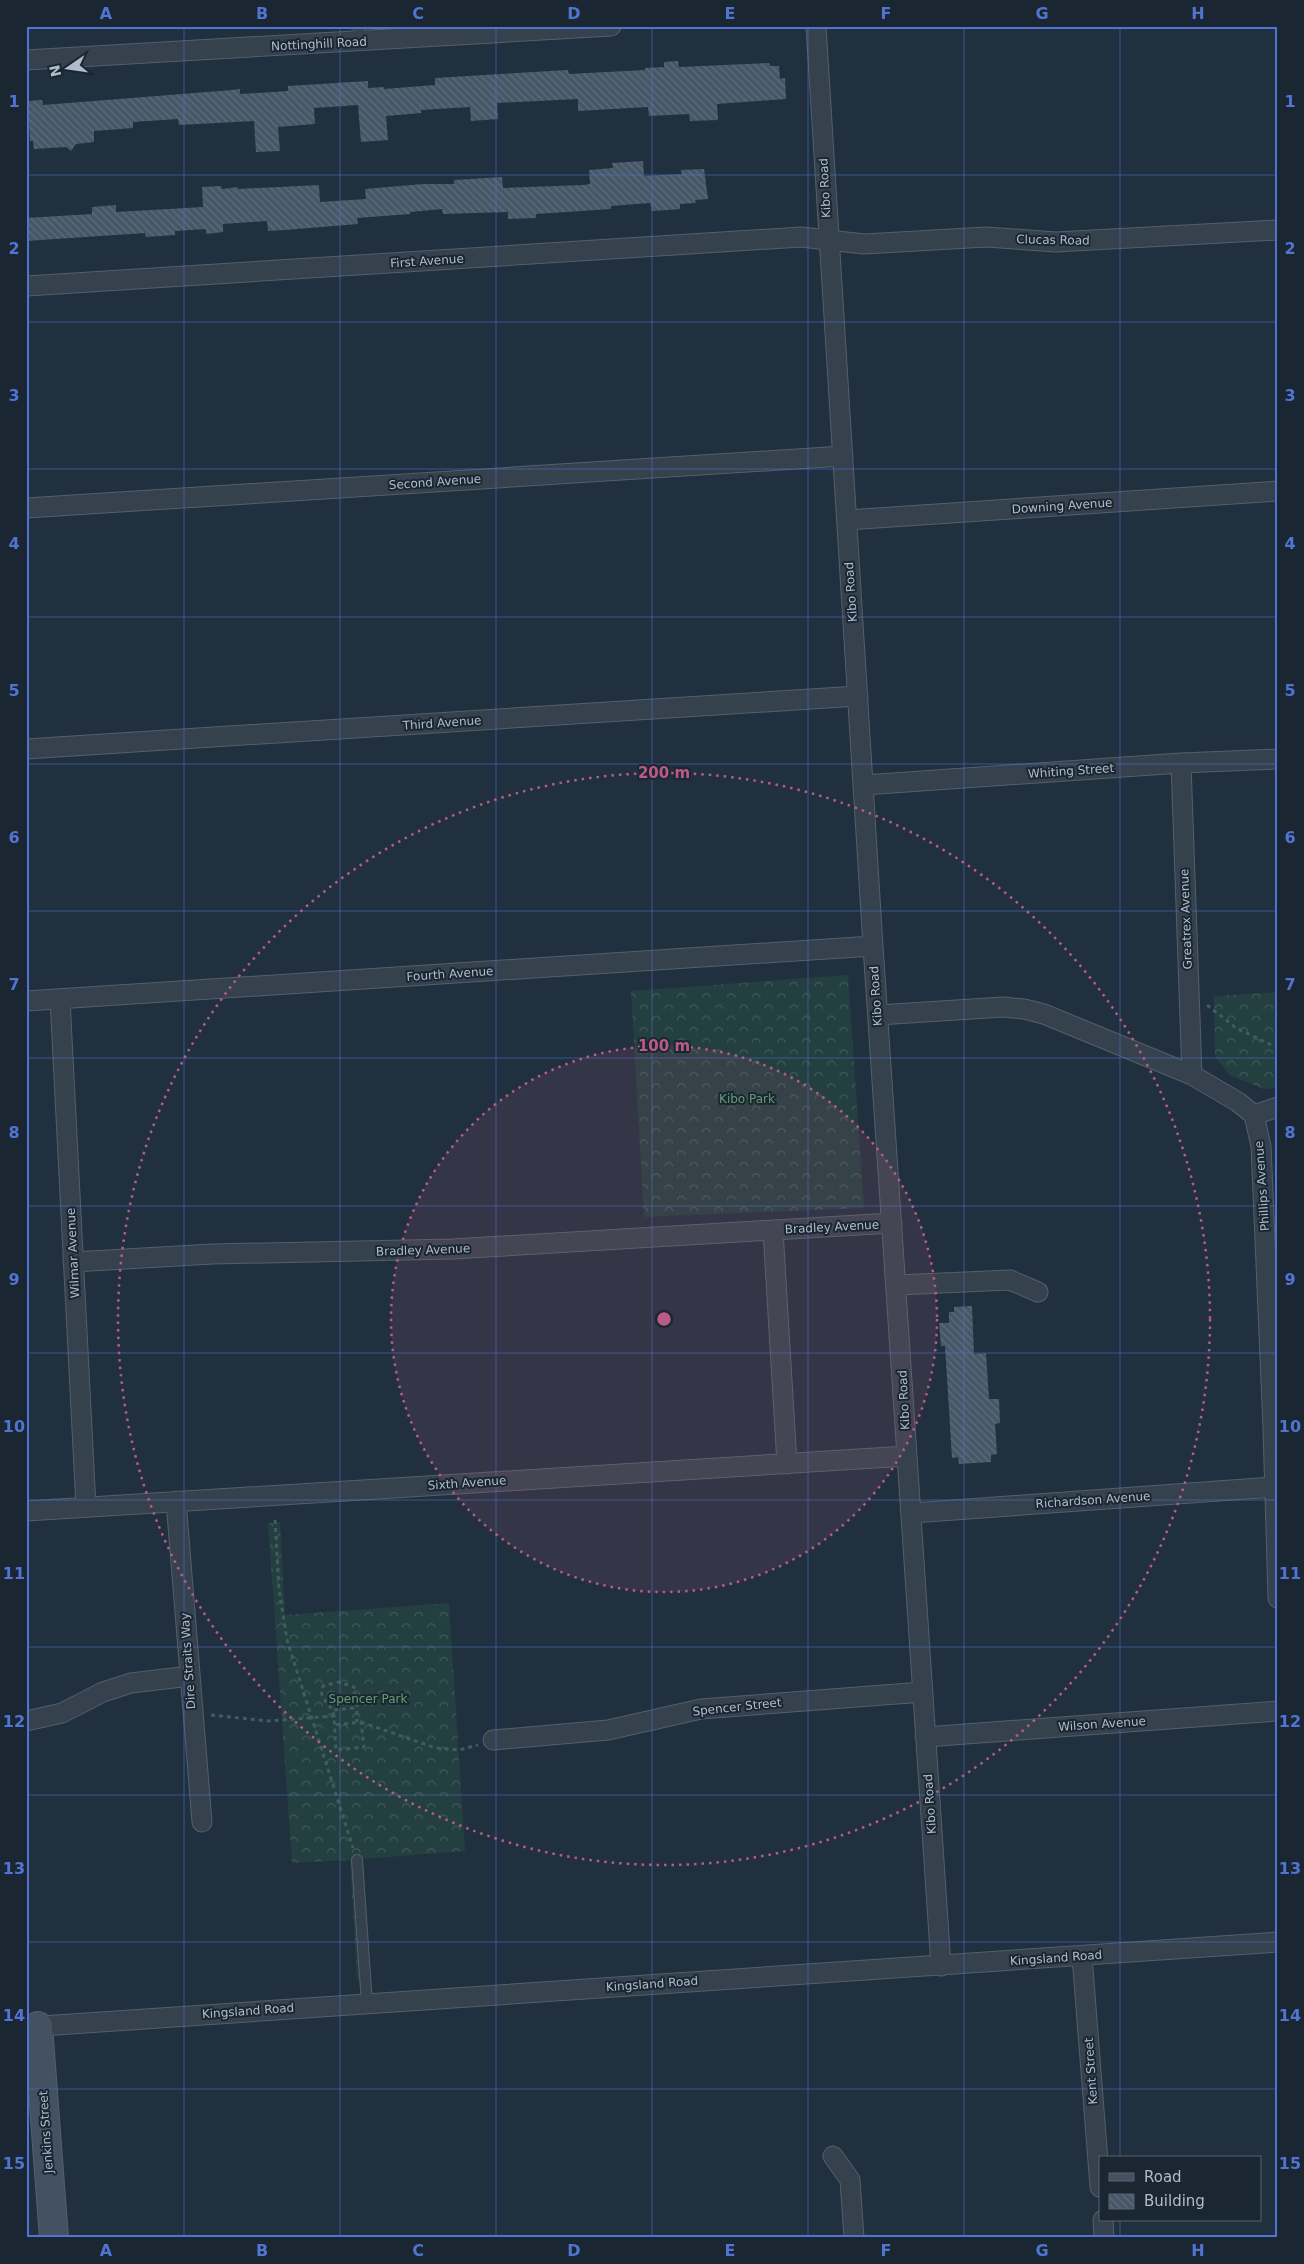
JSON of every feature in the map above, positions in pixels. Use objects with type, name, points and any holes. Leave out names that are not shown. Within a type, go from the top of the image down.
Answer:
[{"type":"street","name":"Nottinghill Road","points":[[26,60],[360,34],[611,26]]},
{"type":"street","name":"Kibo Road","points":[[816,26],[873,946],[941,1966]]},
{"type":"street","name":"Clucas Road","points":[[828,241],[864,244],[986,237],[1056,242],[1278,230]]},
{"type":"street","name":"First Avenue","points":[[26,286],[801,237],[828,241]]},
{"type":"street","name":"Second Avenue","points":[[26,508],[843,456]]},
{"type":"street","name":"Downing Avenue","points":[[847,520],[1278,491]]},
{"type":"street","name":"Third Avenue","points":[[26,749],[858,696]]},
{"type":"street","name":"Whiting Street","points":[[864,786],[1181,763],[1278,759]]},
{"type":"street","name":"Greatrex Avenue","points":[[1181,763],[1192,1075]]},
{"type":"street","name":"Fourth Avenue","points":[[26,1001],[873,946]]},
{"type":"street","name":"Wilmar Avenue","points":[[60,999],[86,1507]]},
{"type":"street","points":[[878,1015],[1003,1007],[1024,1009],[1044,1014],[1192,1075],[1238,1102],[1254,1114],[1278,1107]]},
{"type":"street","name":"Phillips Avenue","points":[[1254,1114],[1261,1146],[1278,1598]]},
{"type":"street","name":"Bradley Avenue","points":[[73,1262],[213,1254],[453,1249],[892,1223]]},
{"type":"street","name":"Bradley Avenue","points":[[772,1230],[787,1464]]},
{"type":"street","points":[[896,1286],[1010,1280],[1038,1292]]},
{"type":"street","name":"Sixth Avenue","points":[[26,1511],[907,1456]]},
{"type":"street","name":"Richardson Avenue","points":[[912,1512],[1274,1487]]},
{"type":"street","name":"Dire Straits Way","points":[[176,1501],[202,1822]]},
{"type":"street","points":[[26,1721],[62,1714],[103,1692],[131,1683],[190,1676]]},
{"type":"street","name":"Spencer Street","points":[[493,1740],[608,1730],[701,1709],[923,1692]]},
{"type":"street","name":"Wilson Avenue","points":[[925,1737],[1278,1710]]},
{"type":"street","name":"Kingsland Road","points":[[32,2026],[1278,1942]]},
{"type":"street","name":"Kent Street","points":[[1082,1956],[1099,2174]]},
{"type":"street","name":"Jenkins Street","points":[[32,2026],[54,2238]]},
{"type":"street","points":[[833,2156],[850,2180],[854,2238]]},
{"type":"street","points":[[1103,2222],[1104,2238]]},
{"type":"lane","points":[[357,1860],[367,2004]]},
{"type":"path","points":[[1188,990],[1236,1028],[1278,1048]]},
{"type":"path","points":[[275,1520],[282,1618],[287,1640],[357,1860]]},
{"type":"path","points":[[338,1682],[354,1687],[364,1747],[336,1750],[334,1710],[323,1700],[321,1692],[323,1686],[338,1682]]},
{"type":"path","points":[[334,1710],[354,1708],[357,1703]]},
{"type":"path","points":[[192,1713],[268,1721],[334,1716]]},
{"type":"path","points":[[334,1725],[359,1722],[436,1748],[459,1750],[493,1740]]},
{"type":"green space","name":"Kibo Park","points":[[848,975],[864,1208],[644,1217],[631,991]]},
{"type":"green space","points":[[1278,992],[1278,1088],[1263,1089],[1230,1075],[1215,1057],[1214,996]]},
{"type":"green space","name":"Spencer Park","points":[[280,1522],[285,1615],[449,1603],[465,1851],[362,1859],[369,1978],[357,1979],[350,1860],[292,1863],[268,1523]]},
{"type":"building","points":[[678,61],[679,67],[769,63],[770,66],[779,66],[780,79],[785,78],[786,99],[717,104],[718,120],[690,121],[689,114],[649,116],[648,107],[578,111],[578,99],[497,103],[498,119],[471,121],[470,107],[421,110],[421,113],[386,116],[388,140],[361,142],[358,105],[314,108],[315,124],[278,127],[280,151],[256,152],[254,121],[179,125],[178,119],[133,122],[133,128],[94,131],[94,142],[76,144],[71,151],[66,147],[34,149],[33,141],[30,141],[28,101],[42,100],[43,105],[240,89],[240,94],[288,91],[288,86],[368,81],[368,88],[384,87],[384,89],[435,85],[435,78],[568,70],[569,74],[645,70],[645,68],[664,67],[664,62]]},
{"type":"building","points":[[643,161],[644,176],[682,174],[681,170],[704,169],[708,199],[695,200],[696,203],[680,204],[680,209],[652,211],[650,203],[611,206],[611,209],[536,214],[536,218],[508,219],[508,212],[443,214],[442,209],[410,212],[410,214],[357,218],[358,224],[285,230],[268,231],[267,221],[223,224],[223,232],[206,234],[206,229],[175,231],[175,235],[146,237],[145,233],[26,241],[26,218],[92,214],[92,207],[116,205],[116,212],[203,207],[202,187],[221,186],[222,189],[238,187],[238,189],[319,185],[320,202],[366,199],[365,189],[423,184],[454,184],[454,180],[502,177],[503,188],[583,185],[590,184],[589,170],[613,168],[612,163]]},
{"type":"building","points":[[972,1306],[974,1354],[986,1353],[989,1399],[999,1399],[1000,1423],[995,1424],[997,1454],[991,1455],[991,1462],[959,1464],[958,1457],[952,1458],[945,1346],[941,1346],[939,1323],[949,1323],[949,1312],[954,1312],[954,1307]]}]
